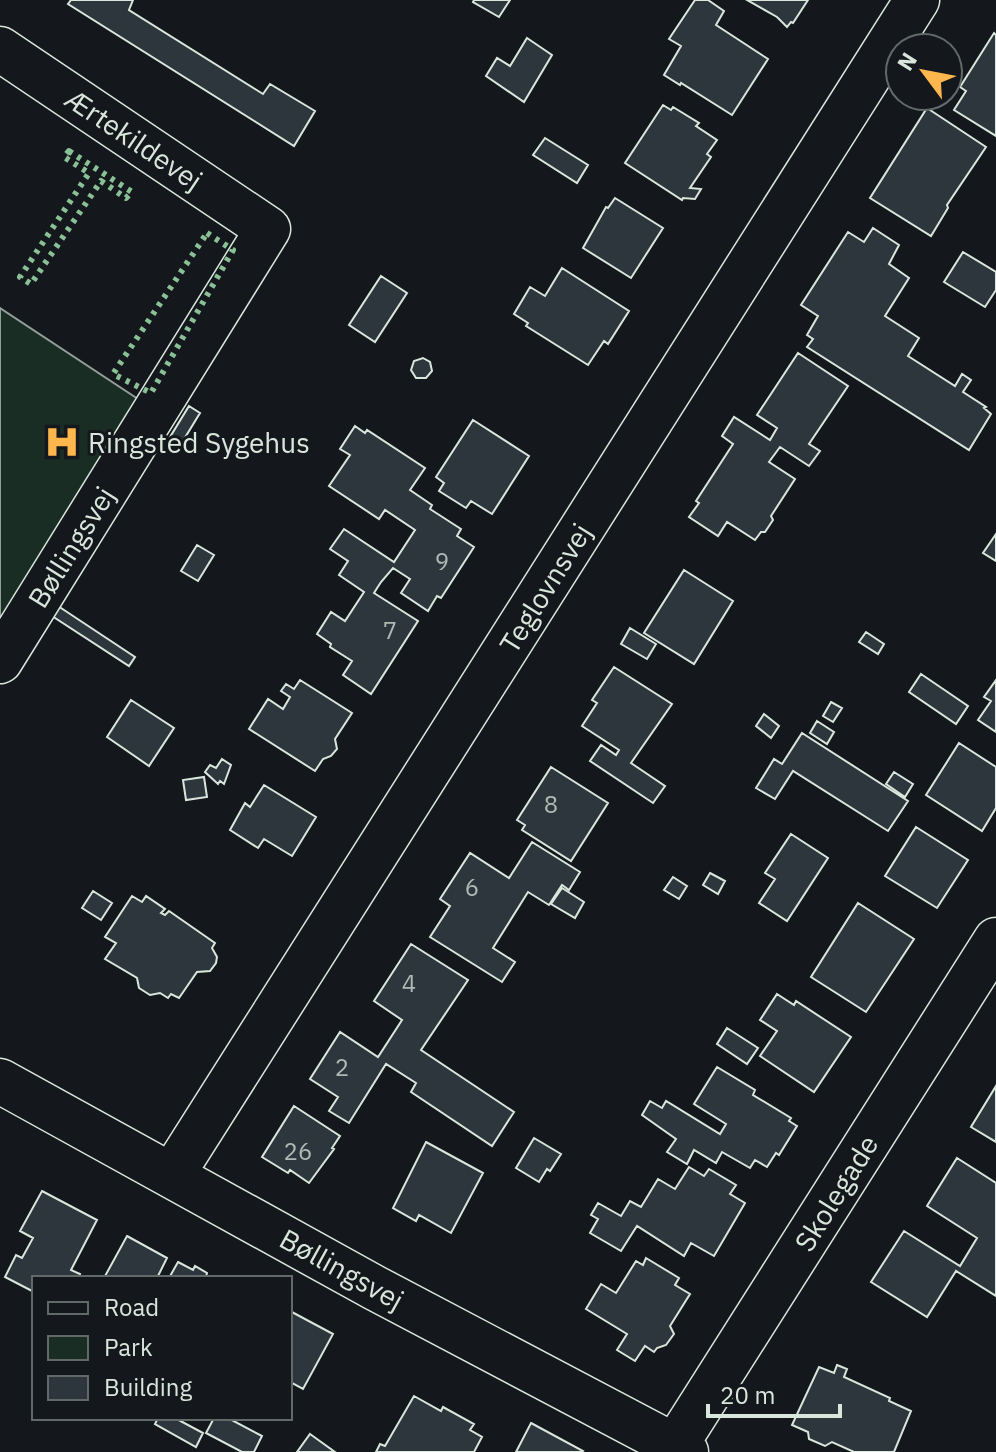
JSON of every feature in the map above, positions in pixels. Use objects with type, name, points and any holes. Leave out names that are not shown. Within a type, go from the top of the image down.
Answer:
[{"type":"street","name":"Teglovnsvej","points":[[172,1175],[917,0]]},
{"type":"street","name":"Ærtekildevej","points":[[0,49],[268,229]]},
{"type":"street","name":"Bøllingsvej","points":[[0,661],[268,229]]},
{"type":"street","name":"Skolegade","points":[[681,1449],[996,940]]},
{"type":"street","name":"Bøllingsvej","points":[[0,1081],[375,1288],[681,1449]]},
{"type":"green space","points":[[0,308],[141,401],[0,625]]},
{"type":"building","points":[[71,0],[133,0],[129,10],[263,94],[270,84],[315,111],[294,146],[68,4]]},
{"type":"building","points":[[474,0],[510,0],[499,17]]},
{"type":"building","points":[[695,0],[708,0],[724,11],[716,25],[768,59],[732,115],[664,75],[681,46],[669,39]]},
{"type":"building","points":[[747,0],[808,0],[787,27],[777,17]]},
{"type":"building","points":[[994,33],[996,136],[957,112],[964,112],[964,81]]},
{"type":"building","points":[[527,38],[552,55],[524,102],[486,76],[497,58],[510,66]]},
{"type":"building","points":[[663,105],[671,110],[673,107],[699,123],[696,126],[717,140],[707,154],[711,157],[690,188],[701,189],[695,199],[682,200],[625,163]]},
{"type":"building","points":[[924,112],[933,112],[986,147],[947,205],[931,236],[870,198]]},
{"type":"building","points":[[545,138],[588,165],[577,183],[533,155]]},
{"type":"building","points":[[615,198],[663,228],[631,278],[583,248],[606,207]]},
{"type":"building","points":[[873,228],[899,245],[889,264],[909,278],[885,316],[919,338],[908,356],[955,386],[962,374],[971,380],[963,392],[986,407],[991,414],[969,450],[807,347],[813,339],[807,335],[818,316],[801,305],[848,232],[864,242]]},
{"type":"building","points":[[963,252],[996,272],[996,290],[985,307],[944,282]]},
{"type":"building","points":[[562,268],[629,311],[608,344],[604,341],[588,365],[526,326],[528,323],[514,314],[530,287],[545,296]]},
{"type":"building","points":[[381,276],[407,293],[375,342],[349,325]]},
{"type":"building","points":[[798,353],[848,386],[809,444],[820,451],[809,466],[780,447],[769,462],[795,479],[771,516],[773,520],[765,532],[761,532],[755,540],[727,522],[718,536],[689,517],[733,444],[722,436],[734,417],[770,440],[777,428],[757,415]]},
{"type":"building","points":[[423,358],[430,362],[432,371],[426,378],[416,378],[411,370],[414,361]]},
{"type":"building","points":[[189,406],[200,413],[178,449],[167,442]]},
{"type":"building","points":[[473,420],[529,456],[492,514],[471,501],[466,508],[439,491],[444,483],[436,477]]},
{"type":"building","points":[[355,426],[365,433],[367,430],[425,468],[410,490],[432,505],[430,509],[461,529],[457,536],[474,547],[441,598],[437,596],[428,611],[401,593],[410,579],[393,568],[381,582],[374,593],[418,621],[371,694],[343,675],[352,661],[317,634],[331,612],[345,621],[364,592],[339,575],[348,561],[330,549],[344,529],[394,562],[415,530],[385,510],[379,519],[329,486],[350,455],[340,449]]},
{"type":"building","points":[[996,534],[996,561],[983,553]]},
{"type":"building","points":[[197,545],[214,555],[198,581],[181,571]]},
{"type":"building","points":[[684,570],[733,601],[694,664],[644,633]]},
{"type":"building","points":[[58,606],[135,657],[129,666],[52,616]]},
{"type":"building","points":[[630,628],[656,644],[647,659],[621,644]]},
{"type":"building","points":[[866,632],[884,644],[878,654],[859,642]]},
{"type":"building","points":[[614,667],[672,704],[631,763],[665,786],[653,803],[590,761],[601,745],[616,755],[619,750],[582,726],[597,703],[592,700]]},
{"type":"building","points":[[921,674],[968,706],[956,724],[909,692]]},
{"type":"building","points":[[300,680],[352,713],[335,739],[337,749],[323,759],[315,771],[249,729],[268,699],[283,709],[290,697],[281,691],[286,684],[294,689]]},
{"type":"building","points":[[996,680],[996,732],[978,720],[991,701],[984,697]]},
{"type":"building","points":[[131,700],[174,728],[149,766],[107,737]]},
{"type":"building","points":[[831,702],[842,708],[833,722],[823,716]]},
{"type":"building","points":[[764,714],[779,726],[771,738],[756,726]]},
{"type":"building","points":[[817,721],[834,732],[827,744],[810,733]]},
{"type":"building","points":[[802,733],[908,801],[888,831],[793,771],[775,799],[756,788],[774,759],[782,764]]},
{"type":"building","points":[[959,743],[996,767],[996,808],[982,831],[926,795]]},
{"type":"building","points":[[222,759],[231,765],[224,784],[220,781],[218,784],[205,772],[210,765],[216,768]]},
{"type":"building","points":[[551,767],[608,803],[571,861],[522,830],[525,825],[517,820]]},
{"type":"building","points":[[894,772],[913,784],[905,797],[886,784]]},
{"type":"building","points":[[204,777],[207,797],[186,800],[183,780]]},
{"type":"building","points":[[264,785],[316,817],[292,856],[264,839],[258,848],[230,830],[245,803],[250,807]]},
{"type":"building","points":[[916,827],[968,860],[937,908],[885,876]]},
{"type":"building","points":[[791,834],[828,858],[787,921],[759,903],[775,879],[765,873]]},
{"type":"building","points":[[532,842],[580,872],[569,890],[562,885],[549,905],[528,892],[493,948],[515,962],[502,982],[430,937],[450,906],[440,899],[470,853],[509,878]]},
{"type":"building","points":[[710,873],[725,881],[718,894],[703,885]]},
{"type":"building","points":[[673,877],[687,886],[679,899],[664,890]]},
{"type":"building","points":[[562,888],[584,902],[575,918],[551,904]]},
{"type":"building","points":[[93,891],[112,903],[101,920],[82,908]]},
{"type":"building","points":[[132,896],[142,902],[146,896],[165,909],[161,913],[165,915],[169,911],[215,943],[212,948],[217,957],[216,963],[210,971],[197,972],[179,998],[171,994],[168,998],[160,993],[150,995],[139,988],[137,978],[105,959],[116,943],[105,937]]},
{"type":"building","points":[[858,903],[914,939],[866,1012],[811,977]]},
{"type":"building","points":[[411,944],[468,980],[421,1050],[514,1112],[492,1146],[411,1092],[416,1083],[386,1064],[349,1123],[329,1111],[338,1097],[310,1079],[340,1032],[378,1057],[402,1020],[374,1001]]},
{"type":"building","points":[[777,994],[794,1005],[796,1001],[851,1037],[814,1092],[760,1056],[777,1031],[760,1020]]},
{"type":"building","points":[[727,1028],[758,1048],[747,1064],[717,1044]]},
{"type":"building","points":[[717,1067],[755,1090],[753,1095],[791,1118],[789,1121],[797,1126],[779,1155],[776,1153],[767,1167],[755,1160],[750,1168],[722,1152],[716,1163],[694,1150],[687,1164],[667,1152],[676,1139],[642,1115],[650,1101],[662,1108],[666,1101],[720,1134],[726,1124],[694,1104]]},
{"type":"building","points":[[996,1086],[996,1142],[971,1127]]},
{"type":"building","points":[[294,1106],[340,1136],[309,1183],[262,1157]]},
{"type":"building","points":[[534,1138],[561,1154],[539,1182],[516,1168]]},
{"type":"building","points":[[426,1142],[483,1173],[451,1233],[419,1215],[416,1221],[393,1208]]},
{"type":"building","points":[[957,1158],[996,1183],[996,1296],[956,1271],[927,1317],[871,1282],[904,1231],[960,1266],[977,1238],[927,1206]]},
{"type":"building","points":[[689,1167],[704,1176],[709,1169],[736,1185],[730,1194],[745,1203],[714,1256],[691,1243],[684,1256],[637,1226],[621,1251],[590,1233],[598,1219],[591,1215],[598,1203],[621,1216],[630,1201],[641,1207],[658,1179],[675,1189]]},
{"type":"building","points":[[42,1191],[97,1220],[71,1270],[79,1276],[32,1276],[32,1291],[5,1277],[16,1255],[22,1258],[33,1238],[20,1231]]},
{"type":"building","points":[[127,1236],[167,1258],[158,1276],[105,1276]]},
{"type":"building","points":[[646,1258],[679,1278],[675,1285],[690,1294],[670,1326],[674,1334],[666,1345],[654,1352],[645,1346],[635,1361],[617,1350],[627,1334],[586,1309],[601,1284],[616,1293],[636,1261],[643,1265]]},
{"type":"building","points":[[178,1262],[207,1273],[206,1276],[170,1276]]},
{"type":"building","points":[[292,1312],[333,1334],[303,1389],[292,1383]]},
{"type":"building","points":[[837,1365],[847,1369],[844,1377],[911,1411],[894,1452],[854,1452],[832,1442],[825,1446],[809,1439],[808,1432],[792,1425],[819,1367],[834,1373]]},
{"type":"building","points":[[414,1396],[474,1424],[470,1430],[482,1437],[474,1452],[376,1452],[380,1444],[385,1446]]},
{"type":"building","points":[[157,1420],[179,1420],[203,1433],[196,1447],[155,1424]]},
{"type":"building","points":[[213,1420],[232,1420],[262,1436],[254,1452],[242,1452],[206,1433]]},
{"type":"building","points":[[531,1423],[583,1451],[516,1452]]},
{"type":"building","points":[[310,1434],[335,1452],[297,1452]]},
{"type":"hedge","points":[[69,151],[132,192],[126,198],[101,181],[31,284],[20,277],[89,173],[64,157],[69,151]]},
{"type":"hedge","points":[[207,233],[233,250],[151,393],[113,374],[207,233]]},
{"type":"place","name":"Ringsted Sygehus","points":[[62,442]]}]
